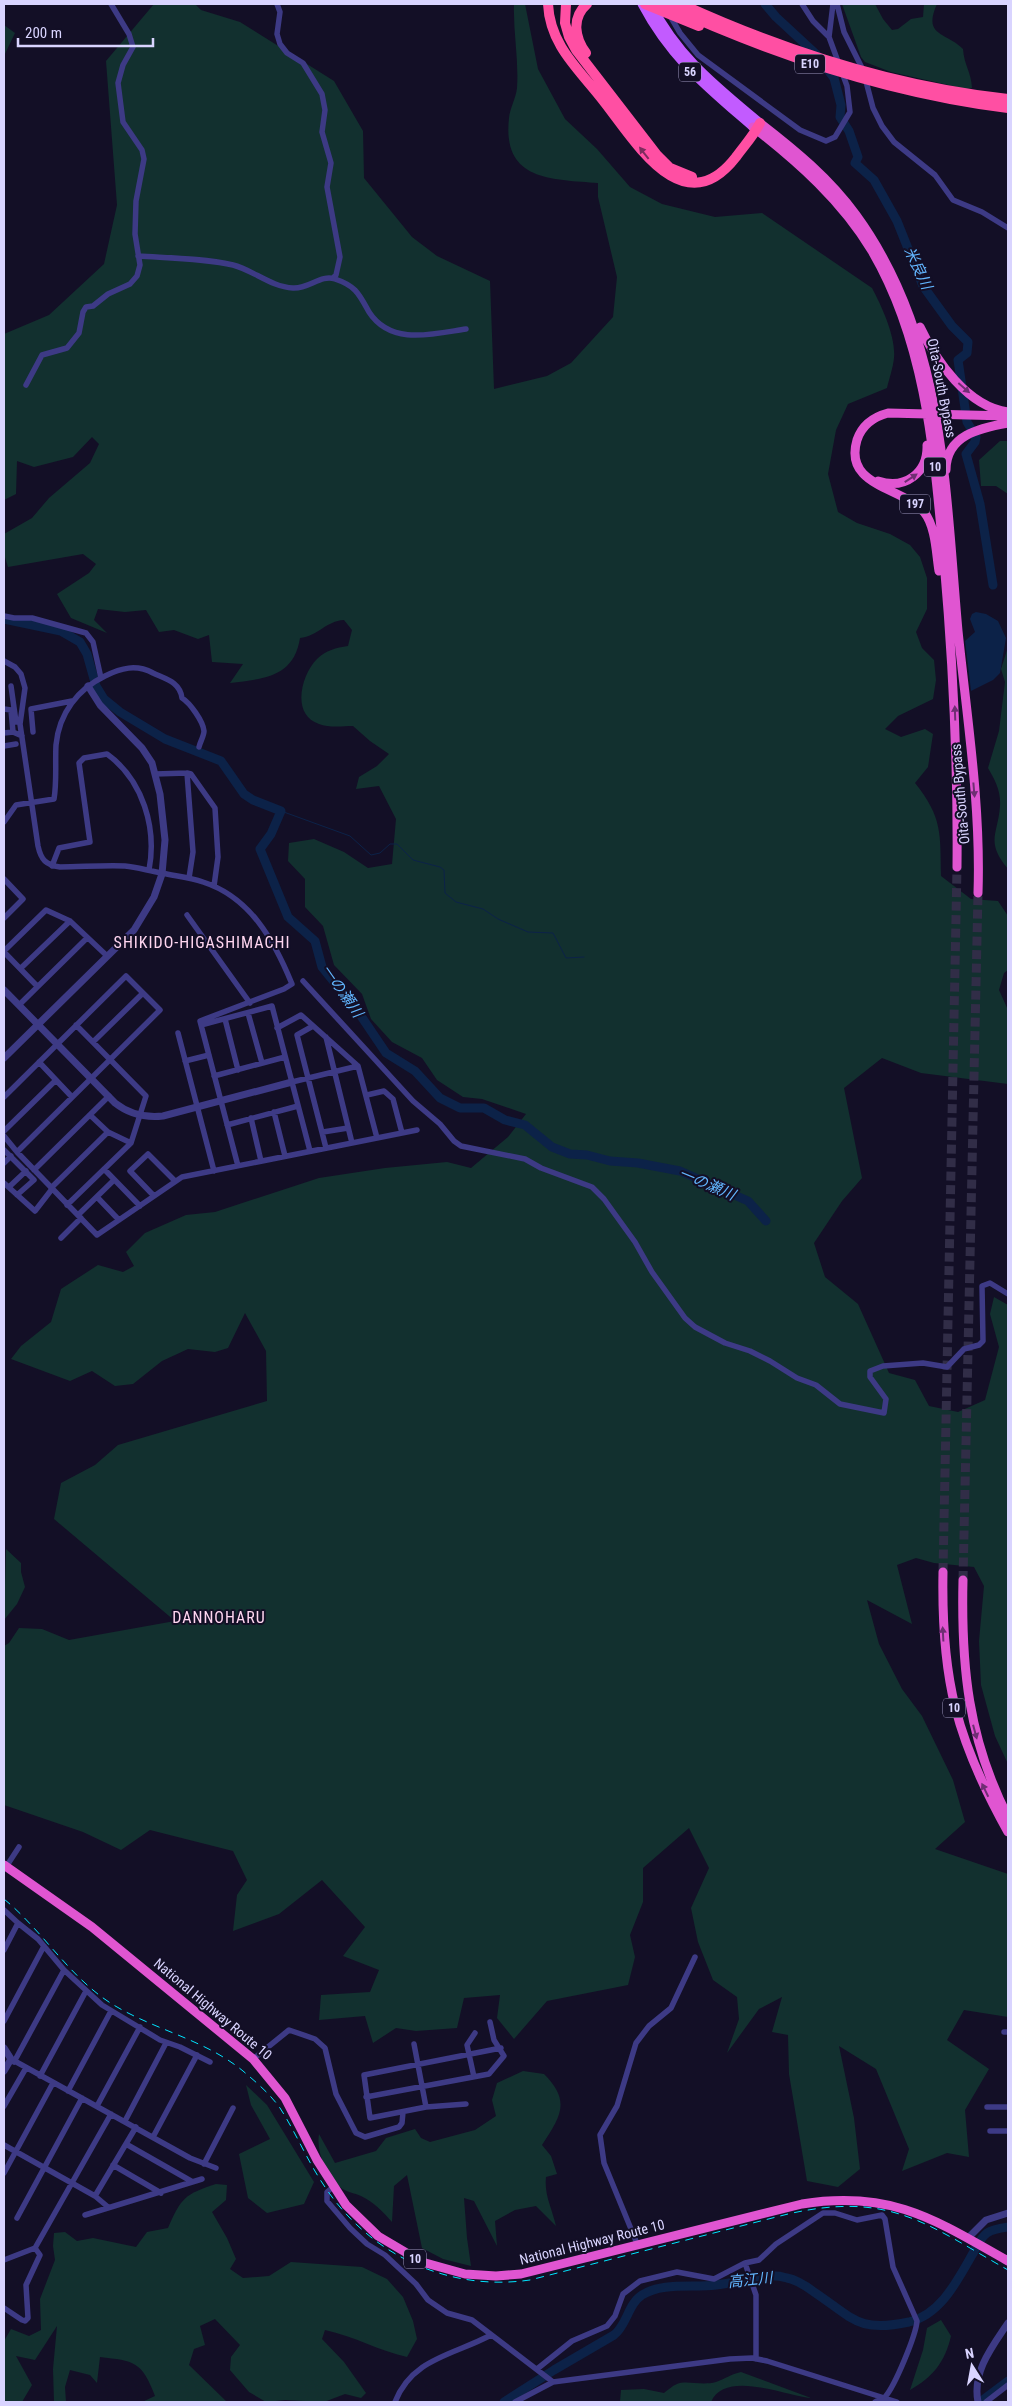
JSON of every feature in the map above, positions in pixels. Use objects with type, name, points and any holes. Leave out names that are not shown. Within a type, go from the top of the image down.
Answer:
[{"type":"highway","points":[[548,4],[551,28],[557,42],[576,71],[595,81]]},
{"type":"highway","points":[[560,4],[560,17],[564,38],[595,81],[670,168],[687,176],[702,176],[716,171],[726,163],[757,126]]},
{"type":"highway","points":[[566,4],[565,23],[569,37],[588,66],[595,81]]},
{"type":"highway","points":[[587,4],[579,14],[576,32],[595,81]]},
{"type":"highway","points":[[644,4],[691,24],[773,51]]},
{"type":"highway","name":"E10","points":[[664,4],[773,51],[848,76],[1008,108]]},
{"type":"highway","name":"E10","points":[[681,4],[741,30],[835,63],[963,98],[1008,100]]},
{"type":"highway","name":"Oita-South Bypass","points":[[757,126],[804,159],[840,196],[868,232],[888,265],[906,302],[918,336],[933,398],[944,479],[970,741],[978,842],[978,893]]},
{"type":"highway","name":"Oita-South Bypass","points":[[757,126],[811,175],[846,215],[871,250],[906,324],[922,384],[931,436],[952,653],[958,778],[958,866]]},
{"type":"highway","points":[[888,265],[903,289],[925,338],[937,357],[965,389],[996,418],[1008,412]]},
{"type":"highway","name":"197","points":[[905,415],[887,418],[871,425],[864,435],[860,448],[861,457],[868,473],[888,484],[902,483],[912,478],[923,466],[927,455],[921,398],[906,324]]},
{"type":"highway","name":"197","points":[[952,653],[936,552],[928,520],[911,501],[885,489],[866,477],[856,456],[856,447],[860,433],[870,421],[888,413],[1008,420]]},
{"type":"highway","name":"197","points":[[959,640],[956,581],[946,475],[948,454],[954,443],[964,435],[996,418]]},
{"type":"highway","name":"10","points":[[943,1572],[943,1643],[952,1700],[973,1766],[1008,1832]]},
{"type":"highway","name":"10","points":[[963,1580],[963,1659],[969,1707],[985,1765],[1008,1817]]},
{"type":"highway","name":"National Highway Route 10","points":[[5,1866],[92,1927],[253,2059],[285,2098],[333,2187],[356,2216],[384,2240],[422,2262],[459,2273],[488,2276],[521,2274],[802,2204],[841,2200],[875,2202],[908,2209],[1008,2260]]},
{"type":"main road","name":"56","points":[[644,4],[664,40],[693,76],[757,126]]},
{"type":"main road","name":"56","points":[[651,4],[675,43],[700,72],[757,126]]},
{"type":"street","points":[[26,385],[42,355],[63,351],[72,344],[78,333],[82,312],[86,307],[93,306],[104,300],[108,294],[130,284],[137,276],[140,265],[135,234],[136,201],[144,159],[121,114],[118,83],[123,65],[133,47],[129,34],[111,4]]},
{"type":"street","points":[[277,4],[280,18],[277,34],[280,44],[287,53],[303,63],[322,94],[324,110],[322,132],[331,163],[327,187],[340,257],[336,275],[333,278]]},
{"type":"street","points":[[664,4],[680,33],[698,54],[800,130],[826,141],[835,137],[846,120],[851,106],[847,86],[829,37],[813,21],[802,4]]},
{"type":"street","points":[[829,37],[833,4]]},
{"type":"street","points":[[837,4],[844,32],[863,70],[873,108],[882,126],[894,142],[934,175],[949,197],[982,212],[1008,228]]},
{"type":"street","points":[[138,256],[233,265],[291,288],[304,288],[325,277],[333,278],[355,289],[375,320],[386,330],[410,336],[466,330]]},
{"type":"street","points":[[4,616],[32,618],[86,633],[93,642],[100,679]]},
{"type":"street","points":[[4,661],[16,667],[24,681],[25,688],[20,722],[40,854],[47,864],[52,866],[125,866],[189,878],[214,886],[242,903],[258,920],[292,984],[250,1003],[200,1021],[238,1166]]},
{"type":"street","points":[[4,822],[16,805],[54,799],[57,740],[72,701],[89,685],[123,668],[140,668],[176,683],[181,690],[182,698],[191,703],[204,731],[199,747]]},
{"type":"street","points":[[4,1058],[142,920],[154,897],[162,874],[165,840],[155,774],[142,748],[100,705],[89,685]]},
{"type":"street","points":[[11,686],[16,722],[20,722]]},
{"type":"street","points":[[33,732],[31,709],[72,701]]},
{"type":"street","points":[[4,709],[11,710],[14,732]]},
{"type":"street","points":[[4,734],[14,732],[22,736]]},
{"type":"street","points":[[4,746],[16,744]]},
{"type":"street","points":[[52,866],[59,848],[90,842],[79,764],[84,758],[107,754],[126,772],[140,792],[152,845],[149,870]]},
{"type":"street","points":[[187,773],[193,852],[189,878]]},
{"type":"street","points":[[155,774],[191,774],[215,808],[218,857],[214,886]]},
{"type":"street","points":[[4,881],[23,899],[4,918]]},
{"type":"street","points":[[37,986],[4,952],[46,910],[70,921],[105,954]]},
{"type":"street","points":[[187,915],[250,1003]]},
{"type":"street","points":[[21,968],[70,921]]},
{"type":"street","points":[[18,1005],[87,938]]},
{"type":"street","points":[[4,1097],[126,976],[160,1010],[17,1152]]},
{"type":"street","points":[[303,981],[413,1101],[440,1124],[454,1141],[461,1146],[525,1159],[541,1168],[592,1187],[604,1199],[635,1242],[652,1272],[685,1318],[725,1343],[750,1351],[797,1378],[816,1385],[840,1404],[884,1413],[886,1399],[870,1378],[870,1371],[883,1366],[922,1363],[948,1367],[966,1347],[979,1345],[983,1341],[982,1286],[990,1283],[1008,1294]]},
{"type":"street","points":[[4,990],[121,1108],[140,1115],[164,1116],[334,1070],[358,1066]]},
{"type":"street","points":[[93,1042],[143,993]]},
{"type":"street","points":[[201,1025],[272,1006],[310,1151]]},
{"type":"street","points":[[248,1012],[262,1063]]},
{"type":"street","points":[[277,1028],[301,1015],[358,1066],[377,1138]]},
{"type":"street","points":[[224,1019],[238,1070]]},
{"type":"street","points":[[67,1204],[131,1143],[146,1096],[76,1025]]},
{"type":"street","points":[[314,1026],[297,1035],[326,1148]]},
{"type":"street","points":[[178,1033],[214,1171]]},
{"type":"street","points":[[326,1037],[352,1143]]},
{"type":"street","points":[[185,1061],[209,1055]]},
{"type":"street","points":[[214,1076],[285,1057]]},
{"type":"street","points":[[39,1062],[72,1097]]},
{"type":"street","points":[[4,1131],[56,1080]]},
{"type":"street","points":[[366,1095],[384,1091],[393,1099],[402,1133]]},
{"type":"street","points":[[34,1170],[109,1096]]},
{"type":"street","points":[[227,1125],[298,1106]]},
{"type":"street","points":[[274,1112],[285,1156]]},
{"type":"street","points":[[90,1115],[108,1132],[131,1143]]},
{"type":"street","points":[[251,1118],[262,1161]]},
{"type":"street","points":[[323,1132],[348,1128]]},
{"type":"street","points":[[4,1136],[97,1236],[182,1177],[417,1130]]},
{"type":"street","points":[[26,1172],[6,1185],[35,1211],[52,1189],[108,1132]]},
{"type":"street","points":[[4,1150],[34,1180],[17,1195]]},
{"type":"street","points":[[154,1196],[130,1171],[148,1154],[175,1181]]},
{"type":"street","points":[[4,1163],[11,1156]]},
{"type":"street","points":[[104,1169],[140,1206]]},
{"type":"street","points":[[61,1238],[97,1196],[114,1180]]},
{"type":"street","points":[[97,1196],[119,1220]]},
{"type":"street","points":[[5,1866],[19,1847]]},
{"type":"street","points":[[4,1910],[44,1946],[64,1970],[86,1991],[112,2011],[166,2043],[210,2062]]},
{"type":"street","points":[[4,1950],[18,1923]]},
{"type":"street","points":[[4,2021],[44,1946]]},
{"type":"street","points":[[638,2246],[604,2162],[600,2135],[617,2106],[636,2044],[649,2026],[671,2008],[695,1957]]},
{"type":"street","points":[[4,2071],[13,2061],[64,1970]]},
{"type":"street","points":[[40,2076],[86,1991]]},
{"type":"street","points":[[68,2091],[112,2011]]},
{"type":"street","points":[[366,2097],[492,2072],[504,2056],[501,2048],[494,2040],[490,2022]]},
{"type":"street","points":[[97,2106],[140,2027]]},
{"type":"street","points":[[253,2059],[286,2032],[295,2031],[320,2042],[325,2048],[336,2094],[356,2133],[365,2137],[399,2127],[402,2124],[403,2112]]},
{"type":"street","points":[[474,2077],[467,2042],[475,2033]]},
{"type":"street","points":[[125,2121],[166,2043]]},
{"type":"street","points":[[414,2044],[426,2108]]},
{"type":"street","points":[[4,2048],[13,2061],[204,2164],[216,2168]]},
{"type":"street","points":[[466,2104],[426,2108],[370,2118],[363,2078],[365,2073],[501,2048]]},
{"type":"street","points":[[153,2137],[197,2055]]},
{"type":"street","points":[[4,2106],[26,2068]]},
{"type":"street","points":[[4,2173],[53,2083]]},
{"type":"street","points":[[17,2218],[82,2098]]},
{"type":"street","points":[[987,2107],[1008,2107]]},
{"type":"street","points":[[204,2164],[233,2108]]},
{"type":"street","points":[[4,2260],[35,2248],[111,2114]]},
{"type":"street","points":[[96,2196],[136,2127]]},
{"type":"street","points":[[990,2131],[1008,2131]]},
{"type":"street","points":[[126,2144],[191,2181]]},
{"type":"street","points":[[4,2145],[96,2196],[108,2207]]},
{"type":"street","points":[[113,2166],[161,2193]]},
{"type":"street","points":[[85,2215],[161,2193],[202,2178]]},
{"type":"street","points":[[333,2187],[327,2192],[327,2200],[354,2233],[385,2255],[416,2284],[430,2301],[447,2313],[472,2320],[554,2382]]},
{"type":"street","points":[[537,2369],[572,2341],[610,2323],[624,2294],[640,2282],[677,2272],[714,2278],[758,2260],[776,2244],[823,2214],[835,2213],[857,2220],[878,2214],[884,2216],[893,2267],[916,2321],[916,2331],[884,2399],[875,2402]]},
{"type":"street","points":[[971,2240],[986,2220],[1008,2214]]},
{"type":"street","points":[[4,2310],[25,2321],[28,2318],[26,2285],[40,2254],[35,2248]]},
{"type":"street","points":[[745,2264],[756,2295],[756,2359]]},
{"type":"street","points":[[978,2402],[976,2389],[983,2362],[1008,2323]]},
{"type":"street","points":[[395,2402],[403,2385],[424,2364],[492,2334]]},
{"type":"street","points":[[515,2402],[554,2382],[730,2359],[756,2359],[896,2402]]},
{"type":"street","points":[[986,2402],[1008,2385]]},
{"type":"green space","points":[[154,4],[195,4],[201,10],[240,22],[334,81],[363,131],[364,178],[412,237],[437,256],[490,281],[494,389],[547,376],[571,363],[613,317],[617,277],[598,197],[598,183],[563,180],[533,173],[522,165],[513,154],[509,139],[509,118],[516,92],[517,78],[514,4],[525,4],[538,69],[565,119],[597,149],[630,187],[662,204],[715,217],[762,213],[872,288],[887,322],[893,341],[894,358],[887,388],[848,404],[836,430],[828,474],[838,512],[857,523],[890,534],[910,545],[920,557],[927,578],[927,609],[916,632],[922,648],[934,660],[936,680],[933,699],[898,716],[885,729],[901,737],[925,729],[933,734],[928,767],[915,783],[931,806],[938,827],[941,876],[971,899],[998,901],[1008,916],[1008,970],[1004,973],[999,990],[1008,1010],[1008,1084],[921,1073],[882,1058],[844,1088],[862,1178],[842,1201],[814,1243],[825,1277],[858,1304],[889,1373],[915,1380],[929,1406],[958,1412],[985,1400],[999,1347],[990,1314],[994,1297],[1008,1305],[1008,1764],[995,1736],[981,1685],[979,1641],[984,1586],[974,1567],[934,1563],[916,1558],[897,1565],[912,1624],[867,1600],[879,1644],[902,1689],[922,1716],[953,1780],[965,1822],[935,1849],[1008,1874],[1008,2017],[964,2010],[947,2040],[989,2069],[965,2110],[969,2157],[947,2153],[902,2171],[909,2149],[876,2069],[839,2046],[854,2118],[860,2169],[838,2187],[807,2181],[789,2074],[788,2035],[772,2032],[782,1997],[759,2009],[727,2053],[739,2019],[737,1997],[713,1980],[698,1942],[691,1908],[709,1868],[689,1828],[643,1868],[643,1902],[630,1935],[635,1957],[628,1985],[547,2001],[514,2039],[497,2018],[500,1995],[464,1998],[457,2028],[416,2031],[396,2028],[373,2043],[365,2016],[319,2020],[321,1995],[370,1992],[379,1970],[343,1956],[365,1927],[322,1880],[279,1914],[233,1931],[237,1895],[247,1880],[233,1851],[150,1830],[121,1850],[83,1832],[4,1805],[4,1646],[9,1643],[19,1628],[42,1629],[69,1640],[175,1621],[54,1519],[61,1483],[95,1465],[118,1445],[267,1401],[266,1351],[245,1313],[228,1348],[215,1352],[188,1349],[162,1361],[133,1384],[115,1386],[92,1371],[70,1381],[11,1359],[21,1346],[51,1322],[61,1289],[98,1265],[123,1272],[134,1266],[126,1252],[145,1233],[186,1215],[215,1212],[319,1178],[385,1168],[447,1162],[471,1168],[508,1137],[526,1114],[482,1099],[463,1097],[437,1080],[422,1058],[392,1042],[371,1019],[362,994],[334,965],[323,926],[305,907],[305,879],[288,861],[289,843],[314,839],[344,852],[368,868],[392,864],[396,819],[379,786],[356,789],[359,777],[377,766],[389,754],[353,726],[327,726],[310,719],[302,704],[303,684],[311,666],[320,656],[328,651],[348,646],[352,630],[344,620],[332,623],[306,637],[300,638],[297,651],[291,661],[276,674],[254,680],[230,683],[243,664],[212,662],[209,635],[198,639],[174,630],[159,632],[146,610],[125,612],[98,609],[94,620],[107,633],[71,618],[57,594],[89,573],[96,564],[83,554],[8,567],[4,554],[4,534],[32,518],[49,498],[90,463],[99,444],[92,437],[73,457],[34,467],[17,461],[16,494],[4,500],[4,334],[49,315],[104,264],[117,205],[106,61]]},
{"type":"green space","points":[[842,4],[875,4],[883,19],[892,30],[898,29],[911,19],[923,17],[924,4],[937,4],[932,23],[934,28],[963,49],[972,88],[966,89],[891,72],[865,62],[861,57]]},
{"type":"green space","points":[[4,25],[15,33],[4,56]]},
{"type":"green space","points":[[1000,441],[1008,441],[1008,494],[996,486],[981,486],[979,460]]},
{"type":"green space","points":[[1008,647],[1008,869],[1001,859],[995,844],[1000,795],[988,768],[999,731],[1005,682],[1001,669]]},
{"type":"green space","points":[[6,1549],[21,1563],[25,1587],[17,1604],[4,1620]]},
{"type":"green space","points":[[523,2071],[544,2074],[558,2092],[560,2101],[558,2117],[542,2145],[551,2156],[557,2174],[546,2177],[547,2196],[556,2226],[536,2206],[515,2210],[495,2221],[497,2246],[474,2201],[464,2198],[471,2266],[443,2259],[422,2248],[407,2175],[394,2186],[392,2222],[370,2201],[342,2189],[326,2169],[319,2148],[319,2134],[335,2163],[376,2151],[386,2138],[415,2129],[421,2138],[430,2142],[475,2130],[496,2116],[492,2100],[497,2083]]},
{"type":"green space","points":[[246,2085],[267,2105],[314,2182],[304,2204],[267,2213],[248,2198],[239,2154],[270,2139],[251,2105]]},
{"type":"green space","points":[[216,2184],[227,2185],[226,2200],[212,2212],[227,2238],[236,2259],[230,2269],[243,2278],[269,2276],[291,2262],[362,2267],[387,2279],[403,2297],[413,2321],[417,2339],[407,2357],[325,2330],[322,2339],[344,2362],[366,2393],[361,2398],[345,2394],[324,2402],[285,2400],[266,2402],[249,2392],[230,2370],[231,2357],[240,2345],[215,2319],[200,2326],[205,2345],[194,2349],[189,2365],[227,2402],[142,2402],[155,2396],[141,2369],[129,2362],[100,2357],[97,2383],[90,2375],[70,2370],[65,2387],[66,2402],[54,2402],[53,2369],[57,2326],[35,2360],[16,2356],[32,2385],[22,2402],[4,2402],[4,2341],[11,2329],[29,2336],[41,2330],[40,2299],[55,2260],[54,2233],[65,2232],[77,2241],[93,2238],[136,2247],[147,2232],[168,2228],[185,2198]]},
{"type":"green space","points":[[941,2320],[951,2336],[945,2354],[937,2368],[925,2380],[910,2390],[923,2350],[927,2328]]},
{"type":"green space","points":[[741,2372],[811,2398],[757,2387],[742,2386],[729,2387],[718,2392],[711,2402],[620,2402],[621,2390],[644,2389],[664,2393],[681,2383],[711,2383]]},
{"type":"water","points":[[976,612],[986,614],[998,621],[1006,638],[1000,673],[993,680],[971,691],[965,641],[975,632],[970,619],[972,614]]},
{"type":"waterway","name":"米良川","points":[[765,4],[776,17],[816,54],[834,78],[841,105],[840,117],[849,131],[858,157],[855,163],[874,180],[897,221],[923,286],[952,326],[968,342],[967,353],[958,360],[967,422],[976,437],[975,442],[966,454],[980,504],[993,585]]},
{"type":"waterway","name":"一の瀬川","points":[[4,619],[61,631],[80,642],[87,654],[96,686],[104,699],[120,712],[165,739],[221,761],[244,794],[253,800],[281,811],[271,834],[260,849],[288,917],[315,941],[322,967],[359,1013],[386,1053],[415,1071],[440,1098],[460,1108],[484,1108],[505,1120],[525,1125],[552,1147],[570,1154],[587,1155],[610,1161],[638,1163],[680,1171],[748,1201],[766,1221]]},
{"type":"waterway","points":[[281,811],[350,836],[371,855],[380,853],[390,844],[397,844],[413,860],[440,867],[444,870],[445,893],[456,902],[483,909],[498,919],[528,932],[553,933],[566,958],[584,957]]},
{"type":"waterway","name":"高江川","points":[[504,2402],[614,2335],[622,2326],[637,2299],[659,2288],[707,2286],[778,2276],[801,2284],[857,2321],[878,2326],[909,2322],[930,2312],[947,2295],[984,2235],[997,2229],[1008,2227]]},
{"type":"waterway","points":[[980,2402],[1008,2381]]},
{"type":"tunnel","points":[[943,1572],[957,867]]},
{"type":"tunnel","points":[[963,1580],[978,893]]},
{"type":"railway","points":[[4,1899],[31,1925],[82,1981],[112,2004],[212,2051],[248,2075],[280,2108],[317,2175],[341,2209],[386,2248],[412,2263],[440,2273],[469,2280],[499,2282],[530,2280],[788,2214],[823,2208],[853,2206],[880,2209],[905,2216],[953,2238],[1008,2270]]},
{"type":"district","name":"SHIKIDO-HIGASHIMACHI","points":[[202,942]]},
{"type":"district","name":"DANNOHARU","points":[[219,1617]]}]
